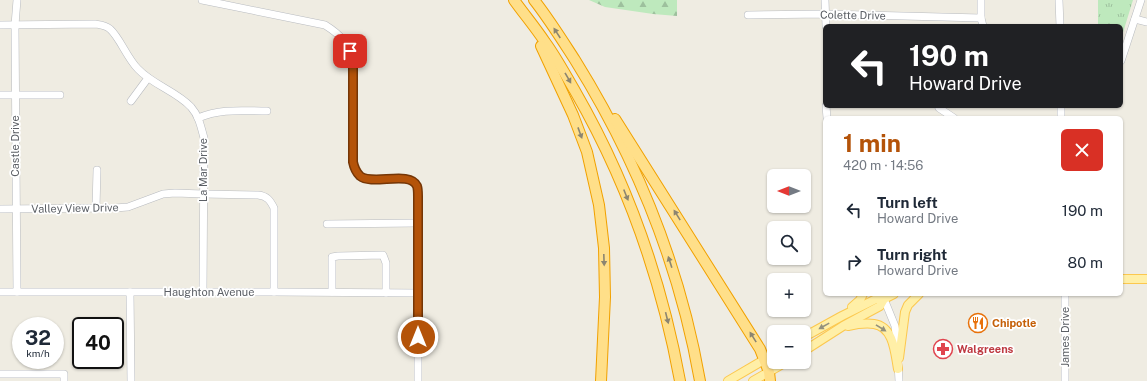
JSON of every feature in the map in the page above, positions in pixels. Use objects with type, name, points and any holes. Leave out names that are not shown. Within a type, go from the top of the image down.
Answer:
[{"type":"highway","points":[[514,0],[545,41],[583,104],[620,180],[634,214],[658,285],[668,323],[680,381]]},
{"type":"highway","points":[[534,0],[555,29],[589,83],[616,133],[651,210],[687,317],[700,381]]},
{"type":"highway","points":[[529,21],[573,115],[587,152],[599,205],[604,248],[606,297],[601,381]]},
{"type":"highway","points":[[589,83],[605,103],[640,157],[760,349],[770,377]]},
{"type":"main road","points":[[1123,279],[1147,280]]},
{"type":"main road","points":[[842,316],[863,296]]},
{"type":"main road","points":[[811,333],[883,296]]},
{"type":"main road","points":[[811,347],[880,306],[883,296]]},
{"type":"main road","points":[[898,365],[905,312],[908,305],[916,296]]},
{"type":"main road","points":[[844,326],[865,323],[879,325],[886,330],[890,335],[898,365]]},
{"type":"main road","points":[[728,381],[767,358]]},
{"type":"main road","points":[[753,381],[770,377],[779,369]]},
{"type":"street","name":"Castle Drive","points":[[17,0],[15,25],[17,292]]},
{"type":"street","points":[[202,0],[324,25],[335,31],[344,40],[350,51],[353,62],[353,162],[356,170],[366,179],[412,180],[417,186],[418,381]]},
{"type":"street","points":[[826,0],[826,24]]},
{"type":"street","points":[[981,0],[982,24]]},
{"type":"street","points":[[1059,0],[1060,24]]},
{"type":"street","points":[[1123,55],[1141,0]]},
{"type":"street","name":"Colette Drive","points":[[748,15],[826,14],[981,18]]},
{"type":"street","points":[[1135,18],[1147,22]]},
{"type":"street","name":"La Mar Drive","points":[[0,25],[104,25],[114,34],[138,70],[192,108],[198,118],[204,138],[203,292]]},
{"type":"street","points":[[131,101],[148,78]]},
{"type":"street","points":[[0,95],[60,95]]},
{"type":"street","points":[[939,108],[951,116]]},
{"type":"street","points":[[198,118],[209,113],[220,111],[267,112]]},
{"type":"street","points":[[96,170],[96,208]]},
{"type":"street","name":"Valley View Drive","points":[[0,209],[128,207],[163,194],[175,193],[266,196],[271,201],[274,208],[274,292]]},
{"type":"street","points":[[327,224],[418,223]]},
{"type":"street","points":[[332,292],[332,257],[383,255],[386,263],[386,293]]},
{"type":"street","name":"Haughton Avenue","points":[[0,292],[418,293]]},
{"type":"street","points":[[130,292],[131,381]]},
{"type":"street","points":[[883,296],[895,326],[899,381]]},
{"type":"street","name":"James Drive","points":[[1065,296],[1065,381]]},
{"type":"street","points":[[0,374],[64,374],[64,381]]},
{"type":"green space","points":[[589,0],[677,0],[677,16],[605,7]]},
{"type":"green space","points":[[1098,0],[1133,0],[1123,32],[1123,24],[1098,24]]},
{"type":"place","name":"Chipotle","points":[[978,323]]},
{"type":"place","name":"Walgreens","points":[[943,349]]},
{"type":"route","points":[[350,51],[353,62],[353,162],[356,170],[366,179],[412,180],[417,186],[418,337]]}]
